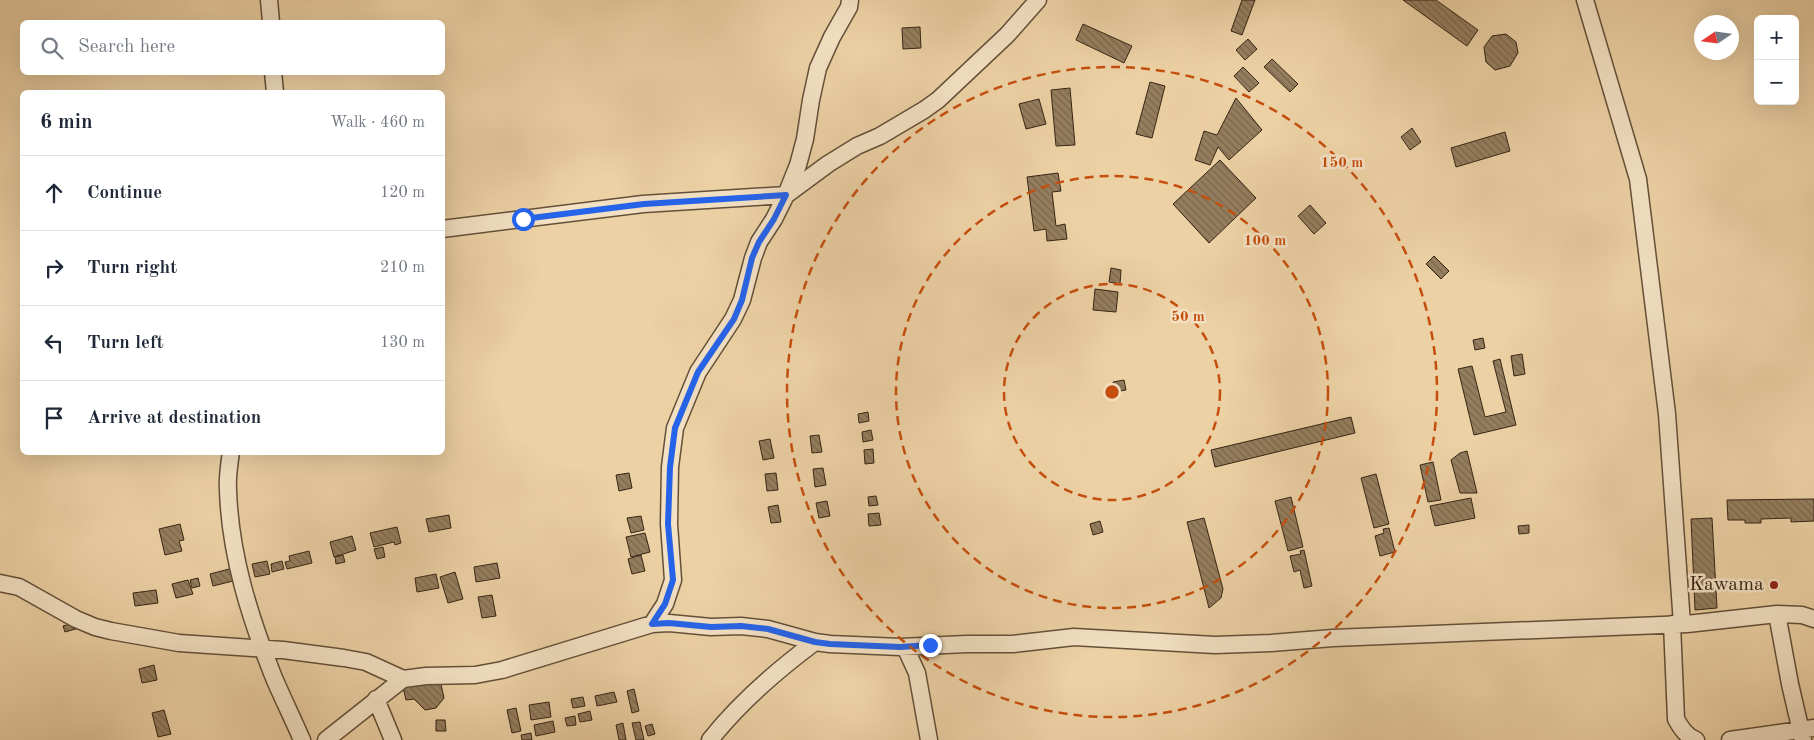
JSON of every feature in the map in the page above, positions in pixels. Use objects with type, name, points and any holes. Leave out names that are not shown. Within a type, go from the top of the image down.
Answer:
[{"type":"street","points":[[269,0],[271,20]]},
{"type":"street","points":[[652,624],[665,604],[673,580],[668,524],[670,467],[675,428],[698,372],[734,319],[742,300],[752,258],[786,195],[798,165],[805,139],[810,100],[818,68],[832,37],[849,7],[850,0]]},
{"type":"street","points":[[445,229],[644,204],[786,195],[828,164],[857,146],[903,123],[938,100],[1007,35],[1038,0]]},
{"type":"street","points":[[1585,0],[1638,179],[1666,414],[1677,624],[1676,719],[1686,735],[1696,740]]},
{"type":"street","points":[[273,75],[275,90]]},
{"type":"street","points":[[231,455],[228,489],[235,557],[263,649],[302,740]]},
{"type":"street","points":[[0,583],[19,587],[76,619],[95,627],[178,643],[263,649],[344,658],[366,662],[404,679]]},
{"type":"street","points":[[1730,740],[1806,733],[1777,614]]},
{"type":"street","points":[[326,740],[404,679],[426,676],[474,675],[502,670],[652,624],[741,626],[768,629],[815,642],[830,644],[905,647],[1013,644],[1074,637],[1215,645],[1333,638],[1677,624],[1777,614],[1802,615],[1814,619]]},
{"type":"street","points":[[710,740],[753,692],[782,666],[815,642]]},
{"type":"street","points":[[905,647],[917,672],[929,740]]},
{"type":"street","points":[[376,699],[393,740]]},
{"type":"building","points":[[1242,0],[1255,0],[1242,35],[1231,31]]},
{"type":"building","points":[[1403,0],[1436,0],[1478,30],[1467,46]]},
{"type":"building","points":[[1083,24],[1132,46],[1124,63],[1076,40]]},
{"type":"building","points":[[920,27],[921,48],[903,49],[902,28]]},
{"type":"building","points":[[1506,34],[1516,42],[1518,53],[1510,66],[1495,70],[1486,62],[1484,47],[1492,36]]},
{"type":"building","points":[[1248,39],[1257,49],[1245,60],[1236,50]]},
{"type":"building","points":[[1272,59],[1298,84],[1290,92],[1264,67]]},
{"type":"building","points":[[1243,67],[1259,83],[1249,92],[1234,76]]},
{"type":"building","points":[[1150,82],[1165,86],[1152,138],[1136,134]]},
{"type":"building","points":[[1070,88],[1075,145],[1056,146],[1051,90]]},
{"type":"building","points":[[1236,98],[1262,130],[1229,160],[1218,147],[1210,165],[1195,160],[1204,131],[1217,135]]},
{"type":"building","points":[[1039,99],[1046,124],[1026,129],[1019,104]]},
{"type":"building","points":[[1412,128],[1421,142],[1410,150],[1401,137]]},
{"type":"building","points":[[1505,132],[1510,151],[1456,167],[1451,148]]},
{"type":"building","points":[[1220,160],[1256,198],[1209,243],[1173,204]]},
{"type":"building","points":[[1058,173],[1061,191],[1052,192],[1056,226],[1065,224],[1067,239],[1047,241],[1046,229],[1034,231],[1027,177]]},
{"type":"building","points":[[1310,205],[1326,223],[1314,234],[1298,216]]},
{"type":"building","points":[[1434,256],[1449,271],[1441,279],[1426,264]]},
{"type":"building","points":[[1111,268],[1121,270],[1120,284],[1109,282]]},
{"type":"building","points":[[1095,289],[1118,292],[1116,312],[1093,310]]},
{"type":"building","points":[[1483,338],[1485,348],[1475,350],[1473,340]]},
{"type":"building","points":[[1522,354],[1525,374],[1514,376],[1511,356]]},
{"type":"building","points":[[1500,359],[1516,425],[1474,435],[1458,369],[1472,366],[1485,417],[1506,412],[1493,361]]},
{"type":"building","points":[[1124,380],[1126,390],[1115,392],[1113,382]]},
{"type":"building","points":[[868,412],[869,421],[859,423],[858,414]]},
{"type":"building","points":[[1351,417],[1355,433],[1215,467],[1211,450]]},
{"type":"building","points":[[871,430],[873,440],[863,442],[862,432]]},
{"type":"building","points":[[819,435],[822,452],[812,453],[810,436]]},
{"type":"building","points":[[770,439],[774,458],[763,460],[759,441]]},
{"type":"building","points":[[873,449],[874,463],[865,464],[864,450]]},
{"type":"building","points":[[1467,451],[1477,493],[1460,493],[1451,460],[1460,453]]},
{"type":"building","points":[[1433,462],[1441,500],[1428,502],[1420,465]]},
{"type":"building","points":[[823,468],[826,485],[815,487],[813,469]]},
{"type":"building","points":[[629,473],[632,488],[619,491],[616,475]]},
{"type":"building","points":[[776,473],[778,490],[767,491],[765,474]]},
{"type":"building","points":[[1376,474],[1389,524],[1374,528],[1361,478]]},
{"type":"building","points":[[876,496],[878,505],[869,506],[868,497]]},
{"type":"building","points":[[1291,497],[1303,547],[1288,551],[1275,501]]},
{"type":"building","points":[[1471,498],[1475,518],[1435,526],[1430,506]]},
{"type":"building","points":[[1814,499],[1814,521],[1791,522],[1791,518],[1761,519],[1761,523],[1745,523],[1745,520],[1728,520],[1727,500]]},
{"type":"building","points":[[827,501],[830,516],[819,518],[816,503]]},
{"type":"building","points":[[778,505],[781,522],[771,523],[768,507]]},
{"type":"building","points":[[879,513],[881,525],[869,526],[868,514]]},
{"type":"building","points":[[449,515],[451,528],[429,532],[426,519]]},
{"type":"building","points":[[641,516],[644,530],[631,533],[627,518]]},
{"type":"building","points":[[1204,518],[1223,589],[1221,598],[1209,608],[1187,522]]},
{"type":"building","points":[[1712,518],[1717,608],[1695,610],[1691,519]]},
{"type":"building","points":[[1100,521],[1103,532],[1093,535],[1090,524]]},
{"type":"building","points":[[180,524],[184,540],[179,541],[182,551],[165,555],[159,529]]},
{"type":"building","points":[[1529,525],[1529,533],[1519,534],[1518,526]]},
{"type":"building","points":[[397,527],[401,543],[395,545],[394,542],[374,547],[370,533]]},
{"type":"building","points":[[1389,528],[1395,552],[1380,556],[1375,536],[1384,533],[1383,529]]},
{"type":"building","points":[[645,533],[650,552],[631,557],[626,537]]},
{"type":"building","points":[[352,536],[356,550],[334,557],[330,542]]},
{"type":"building","points":[[383,547],[385,557],[377,559],[374,549]]},
{"type":"building","points":[[1304,550],[1312,586],[1304,588],[1300,570],[1294,572],[1290,556],[1301,554],[1300,551]]},
{"type":"building","points":[[309,551],[312,563],[287,569],[285,562],[290,561],[289,556]]},
{"type":"building","points":[[343,555],[345,562],[336,564],[335,557]]},
{"type":"building","points":[[641,555],[645,571],[632,574],[628,559]]},
{"type":"building","points":[[267,561],[270,574],[255,577],[252,564]]},
{"type":"building","points":[[282,561],[284,569],[272,572],[271,564]]},
{"type":"building","points":[[497,563],[500,578],[476,582],[474,567]]},
{"type":"building","points":[[233,568],[237,580],[213,586],[210,574]]},
{"type":"building","points":[[455,572],[463,599],[448,603],[440,577]]},
{"type":"building","points":[[436,574],[439,588],[417,592],[415,578]]},
{"type":"building","points":[[198,578],[200,586],[192,588],[190,580]]},
{"type":"building","points":[[188,580],[193,594],[176,598],[172,584]]},
{"type":"building","points":[[156,590],[158,603],[135,606],[133,593]]},
{"type":"building","points":[[492,595],[496,616],[482,618],[478,597]]},
{"type":"building","points":[[77,622],[79,628],[65,632],[63,626]]},
{"type":"building","points":[[154,665],[157,680],[142,683],[139,669]]},
{"type":"building","points":[[440,680],[444,698],[436,708],[425,710],[414,699],[406,700],[403,687]]},
{"type":"building","points":[[634,689],[639,711],[632,713],[627,691]]},
{"type":"building","points":[[614,692],[617,702],[597,706],[595,696]]},
{"type":"building","points":[[583,697],[585,706],[573,708],[571,699]]},
{"type":"building","points":[[549,702],[551,717],[531,720],[529,705]]},
{"type":"building","points":[[516,708],[521,731],[512,733],[507,710]]},
{"type":"building","points":[[164,710],[171,734],[158,737],[152,713]]},
{"type":"building","points":[[590,711],[592,720],[580,722],[578,714]]},
{"type":"building","points":[[575,716],[576,725],[567,726],[565,718]]},
{"type":"building","points":[[436,720],[445,720],[446,731],[436,731]]},
{"type":"building","points":[[553,721],[555,732],[536,736],[534,725]]},
{"type":"building","points":[[640,722],[644,740],[636,740],[632,723]]},
{"type":"building","points":[[623,723],[626,740],[619,740],[616,725]]},
{"type":"building","points":[[652,724],[655,734],[648,736],[645,726]]},
{"type":"building","points":[[531,733],[532,740],[522,740],[521,735]]},
{"type":"place","name":"Kawama","points":[[1774,585]]},
{"type":"route","points":[[523,219],[644,204],[786,195],[752,258],[742,300],[734,319],[698,372],[675,428],[670,467],[668,524],[673,580],[665,604],[652,624],[669,623],[711,627],[741,626],[768,629],[815,642],[830,644],[900,647],[930,645]]}]
